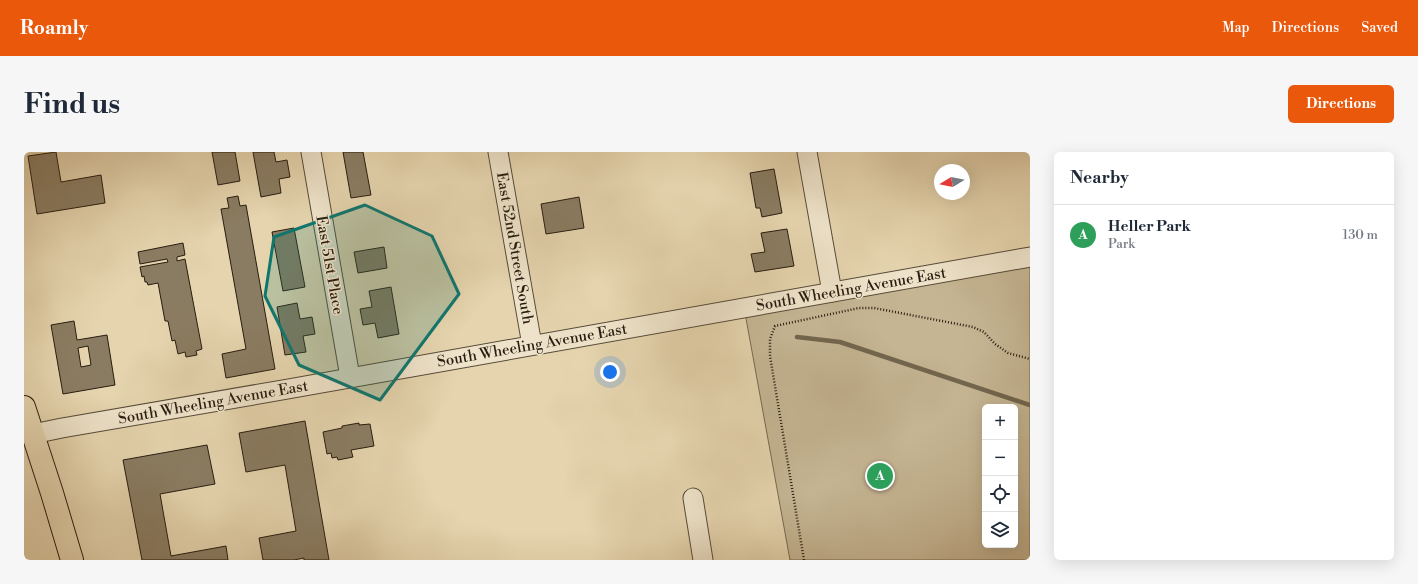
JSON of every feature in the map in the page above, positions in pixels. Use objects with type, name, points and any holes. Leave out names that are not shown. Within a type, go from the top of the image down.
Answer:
[{"type":"main road","points":[[24,407],[72,560]]},
{"type":"street","name":"East 51st Place","points":[[311,152],[350,377]]},
{"type":"street","name":"East 52nd Street South","points":[[498,152],[532,345]]},
{"type":"street","points":[[807,152],[832,292]]},
{"type":"street","name":"South Wheeling Avenue East","points":[[33,434],[1030,257]]},
{"type":"street","points":[[693,498],[703,560]]},
{"type":"path","points":[[804,560],[770,356],[770,339],[775,326],[858,308],[874,308],[973,327],[984,332],[995,344],[1008,353],[1030,359]]},
{"type":"highlighted area","points":[[365,205],[432,236],[459,294],[380,400],[299,365],[265,296],[274,237]]},
{"type":"shaded area","points":[[1030,264],[1030,560],[790,560],[745,313]]},
{"type":"building","points":[[56,152],[61,182],[101,175],[105,203],[37,214],[28,156]]},
{"type":"building","points":[[212,152],[235,152],[240,181],[218,185]]},
{"type":"building","points":[[253,152],[274,152],[276,162],[287,160],[290,177],[279,179],[281,193],[261,197]]},
{"type":"building","points":[[343,152],[363,152],[371,195],[351,198]]},
{"type":"building","points":[[774,169],[782,213],[762,217],[760,208],[756,208],[750,173]]},
{"type":"building","points":[[238,196],[240,206],[246,205],[275,369],[226,378],[222,354],[246,349],[221,209],[229,208],[227,198]]},
{"type":"building","points":[[579,197],[584,228],[546,234],[541,204]]},
{"type":"building","points":[[294,228],[305,287],[283,291],[272,232]]},
{"type":"building","points":[[787,229],[794,266],[755,272],[751,254],[765,252],[761,233]]},
{"type":"building","points":[[183,243],[185,255],[177,257],[177,261],[185,259],[202,349],[196,351],[197,355],[186,357],[185,352],[178,354],[175,340],[172,341],[168,321],[165,321],[158,283],[148,285],[147,282],[145,282],[144,276],[142,277],[140,267],[168,262],[167,259],[140,264],[138,252]]},
{"type":"building","points":[[384,247],[387,268],[358,273],[354,252]]},
{"type":"building","points":[[391,287],[399,334],[378,338],[375,323],[363,325],[360,309],[372,307],[369,291]]},
{"type":"building","points":[[297,303],[300,319],[312,317],[315,334],[303,336],[306,352],[285,355],[277,307]]},
{"type":"building","points":[[74,321],[77,340],[107,335],[115,385],[63,394],[51,325]],"holes":[[[88,346],[91,365],[81,367],[78,348]]]},
{"type":"building","points":[[305,421],[329,560],[304,560],[304,558],[294,560],[263,560],[259,538],[296,531],[285,465],[246,472],[239,433]]},
{"type":"building","points":[[359,423],[359,425],[370,424],[374,446],[351,450],[353,457],[338,460],[337,457],[332,458],[331,453],[327,454],[323,432],[342,428],[342,426]]},
{"type":"building","points":[[207,445],[215,484],[160,494],[171,556],[226,546],[228,560],[142,560],[123,460]]},
{"type":"waterway","points":[[797,337],[840,342],[1030,405]]},
{"type":"place","name":"Heller Park","points":[[880,476]]}]
